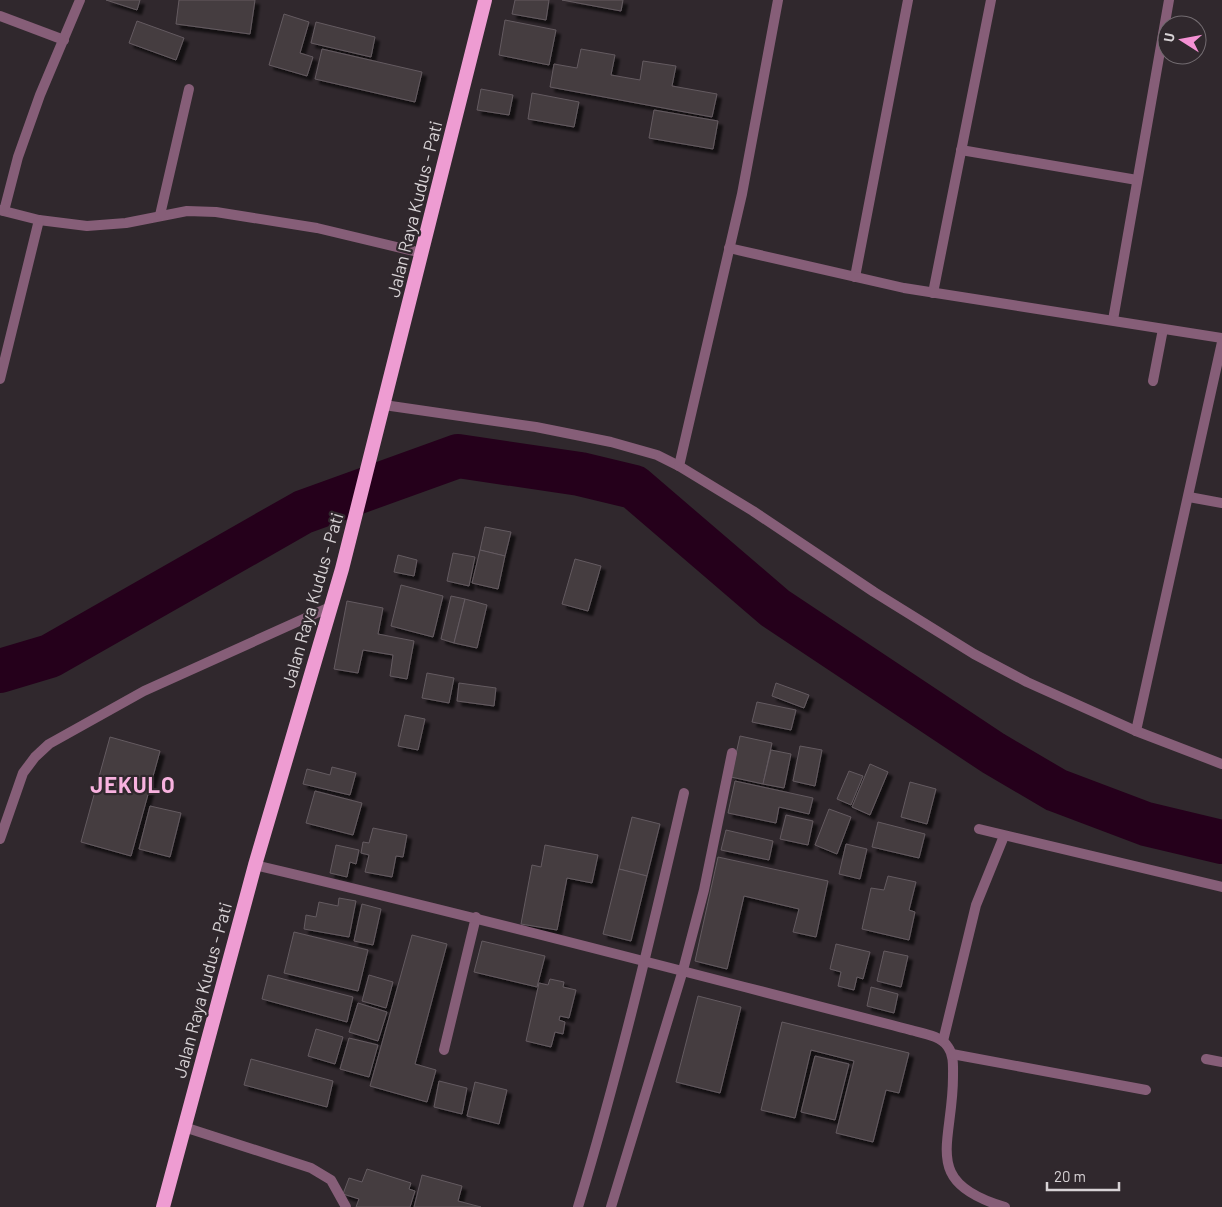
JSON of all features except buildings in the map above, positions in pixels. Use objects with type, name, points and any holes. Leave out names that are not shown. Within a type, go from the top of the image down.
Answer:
[{"type":"highway","name":"Jalan Raya Kudus - Pati","points":[[162,1207],[255,865],[342,569],[486,0]]},
{"type":"street","points":[[80,0],[37,104],[18,157],[2,211],[65,225],[105,226],[187,211],[216,212],[318,228],[422,253]]},
{"type":"street","points":[[679,466],[742,194],[778,0]]},
{"type":"street","points":[[855,276],[908,0]]},
{"type":"street","points":[[933,293],[991,0]]},
{"type":"street","points":[[1113,320],[1169,0]]},
{"type":"street","points":[[0,16],[64,40]]},
{"type":"street","points":[[160,215],[189,89]]},
{"type":"street","points":[[961,150],[1137,180]]},
{"type":"street","points":[[0,379],[38,220]]},
{"type":"street","points":[[729,248],[933,293],[1222,338]]},
{"type":"street","points":[[1153,381],[1163,329]]},
{"type":"street","points":[[1136,731],[1222,342]]},
{"type":"street","points":[[384,405],[536,427],[611,442],[657,455],[679,466],[974,654],[1026,682],[1136,731],[1222,764]]},
{"type":"street","points":[[1189,497],[1222,503]]},
{"type":"street","points":[[0,839],[23,773],[35,757],[49,744],[144,691],[330,608]]},
{"type":"street","points":[[611,1207],[678,969],[704,890],[732,753]]},
{"type":"street","points":[[578,1207],[650,962],[684,793]]},
{"type":"street","points":[[979,829],[1222,887]]},
{"type":"street","points":[[942,1041],[976,905],[1004,836]]},
{"type":"street","points":[[255,865],[476,917],[907,1029],[942,1041],[952,1054],[953,1083],[947,1157],[951,1175],[965,1191],[976,1198],[1005,1207]]},
{"type":"street","points":[[444,1050],[476,917]]},
{"type":"street","points":[[952,1054],[1146,1090]]},
{"type":"street","points":[[1206,1059],[1222,1062]]},
{"type":"street","points":[[184,1127],[312,1168],[331,1180],[346,1207]]},
{"type":"waterway","points":[[0,671],[50,656],[303,512],[458,456],[580,474],[634,487],[775,608],[993,753],[1056,790],[1146,824],[1222,842]]},
{"type":"district","name":"JEKULO","points":[[133,784]]}]
